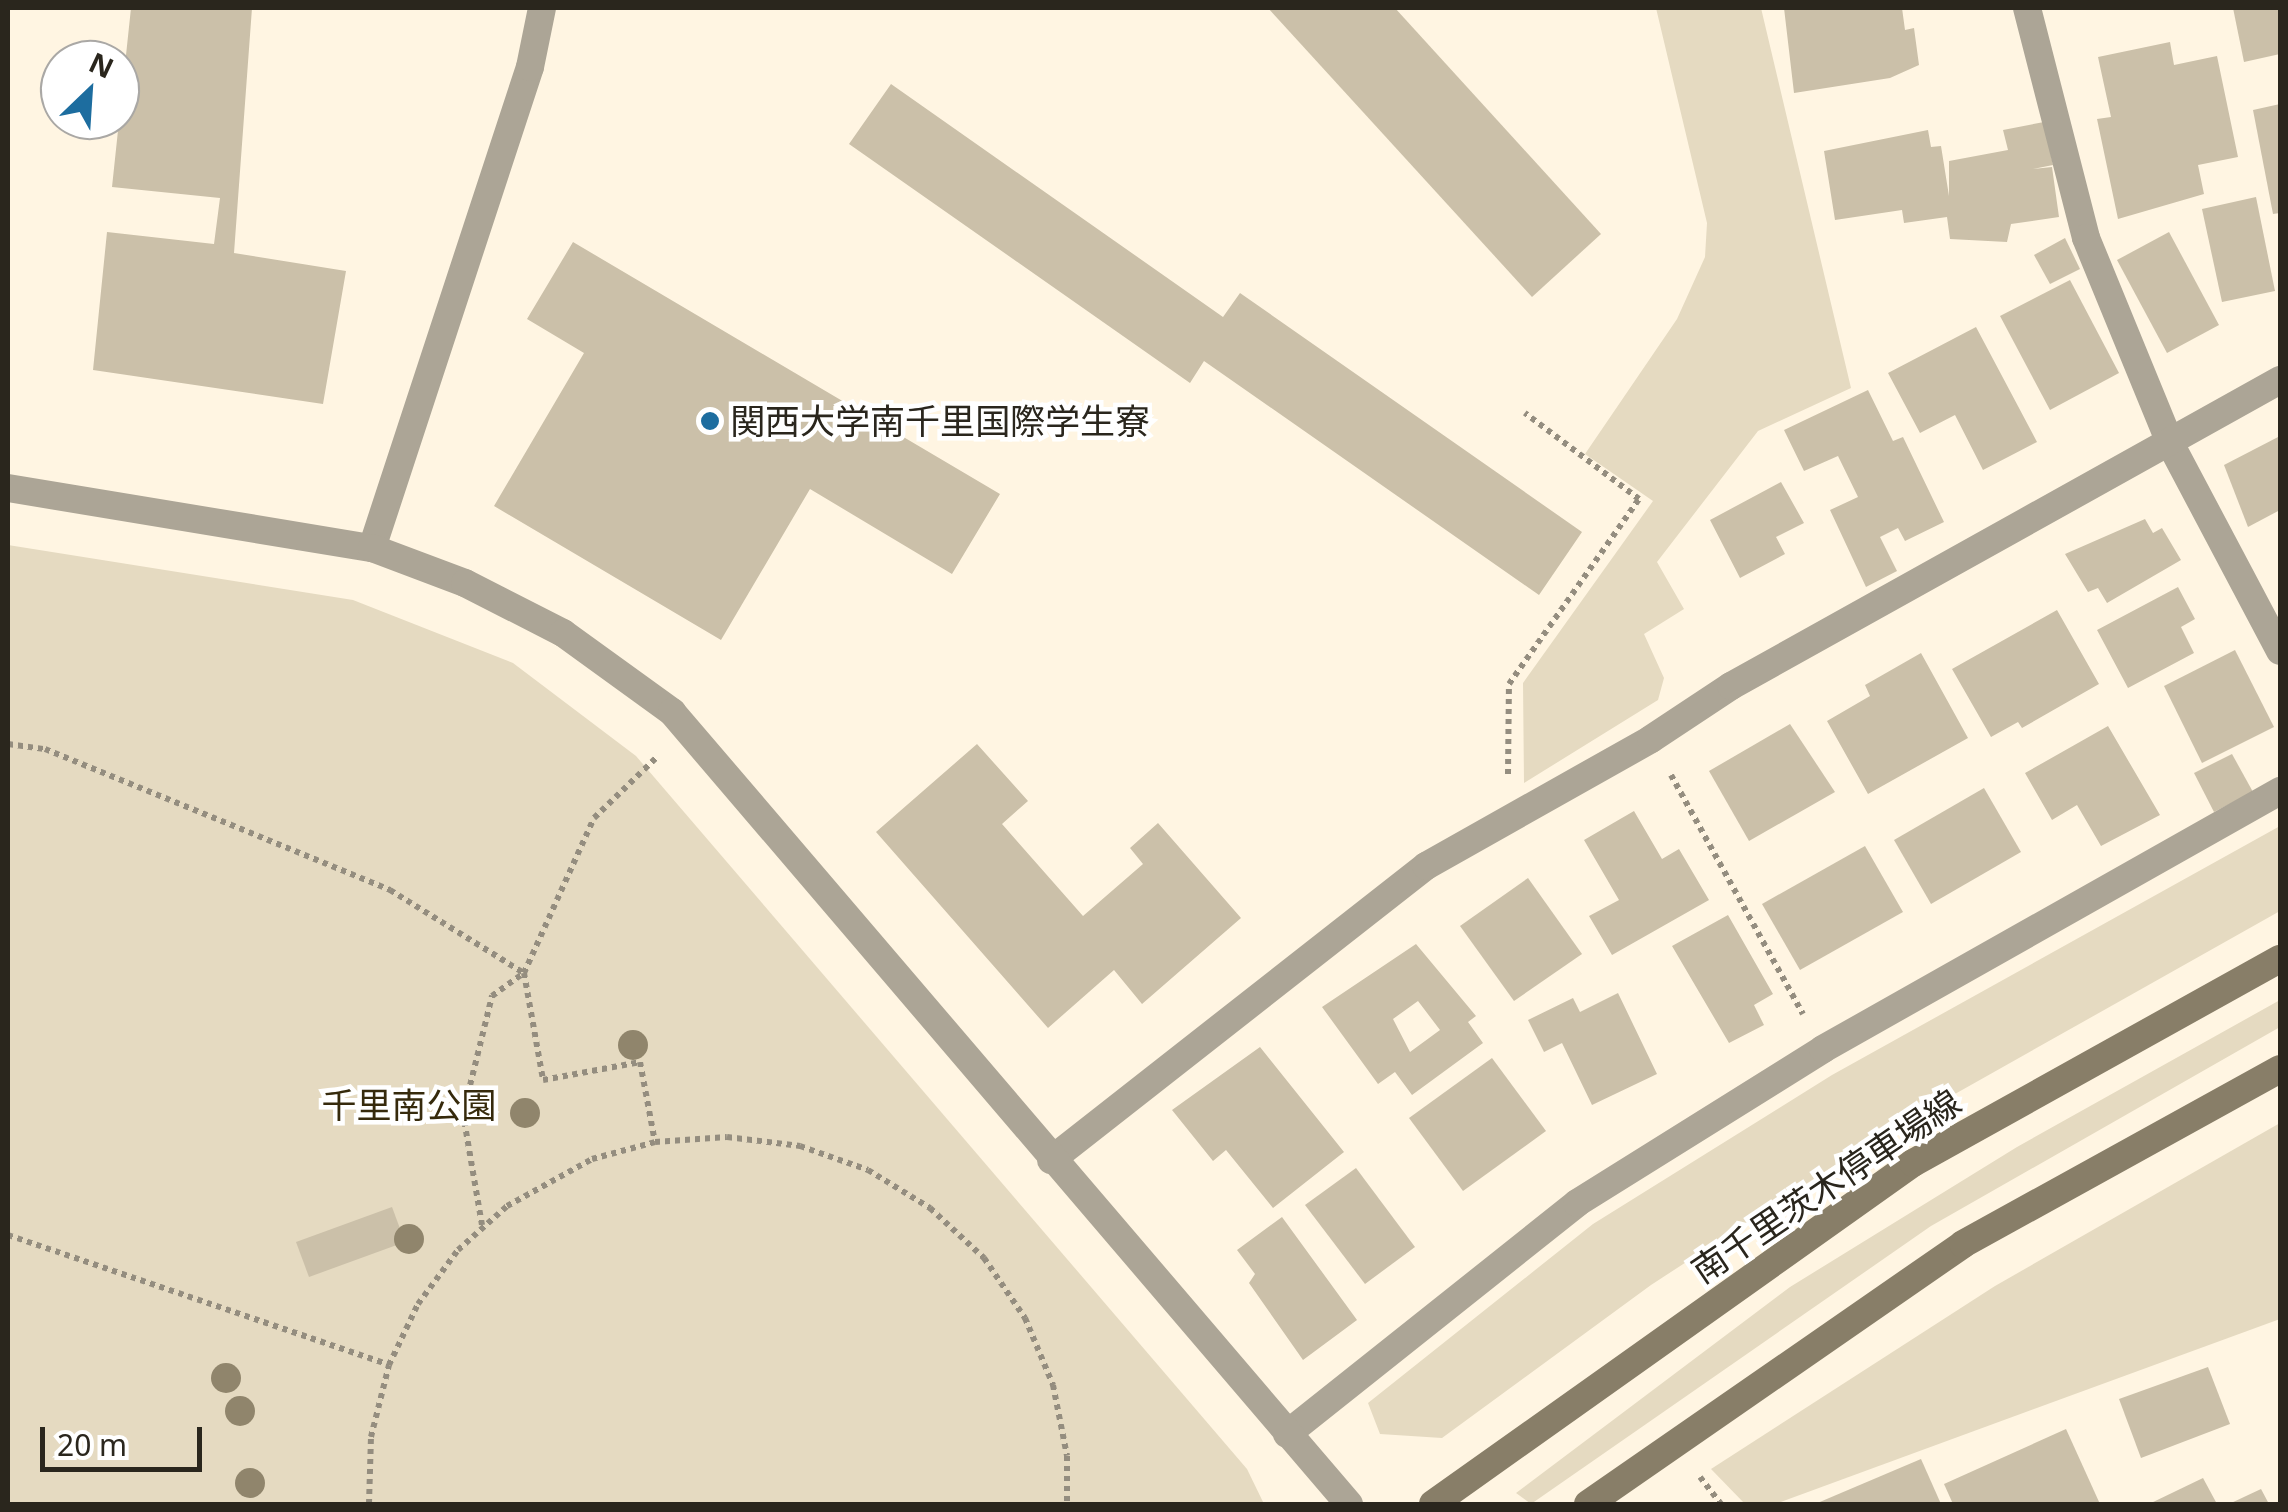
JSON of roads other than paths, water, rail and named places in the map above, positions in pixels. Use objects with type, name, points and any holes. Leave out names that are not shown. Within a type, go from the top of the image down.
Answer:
[{"type":"main road","name":"南千里茨木停車場線","points":[[1432,1504],[1913,1163],[2280,959]]},
{"type":"main road","points":[[1588,1504],[1963,1244],[2280,1068]]},
{"type":"street","points":[[372,548],[530,67],[542,8]]},
{"type":"street","points":[[2027,8],[2086,238],[2172,445],[2280,651]]},
{"type":"street","points":[[1050,1160],[1426,866],[1652,739],[1731,686],[2172,445],[2280,380]]},
{"type":"street","points":[[8,488],[372,548],[465,583],[563,632],[672,712],[1050,1160],[1349,1504]]},
{"type":"street","points":[[1287,1434],[1577,1203],[1823,1049],[2280,791]]},
{"type":"place","name":"関西大学南千里国際学生寮","points":[[710,421]]},
{"type":"park label","name":"千里南公園","points":[[409,1105]]}]
